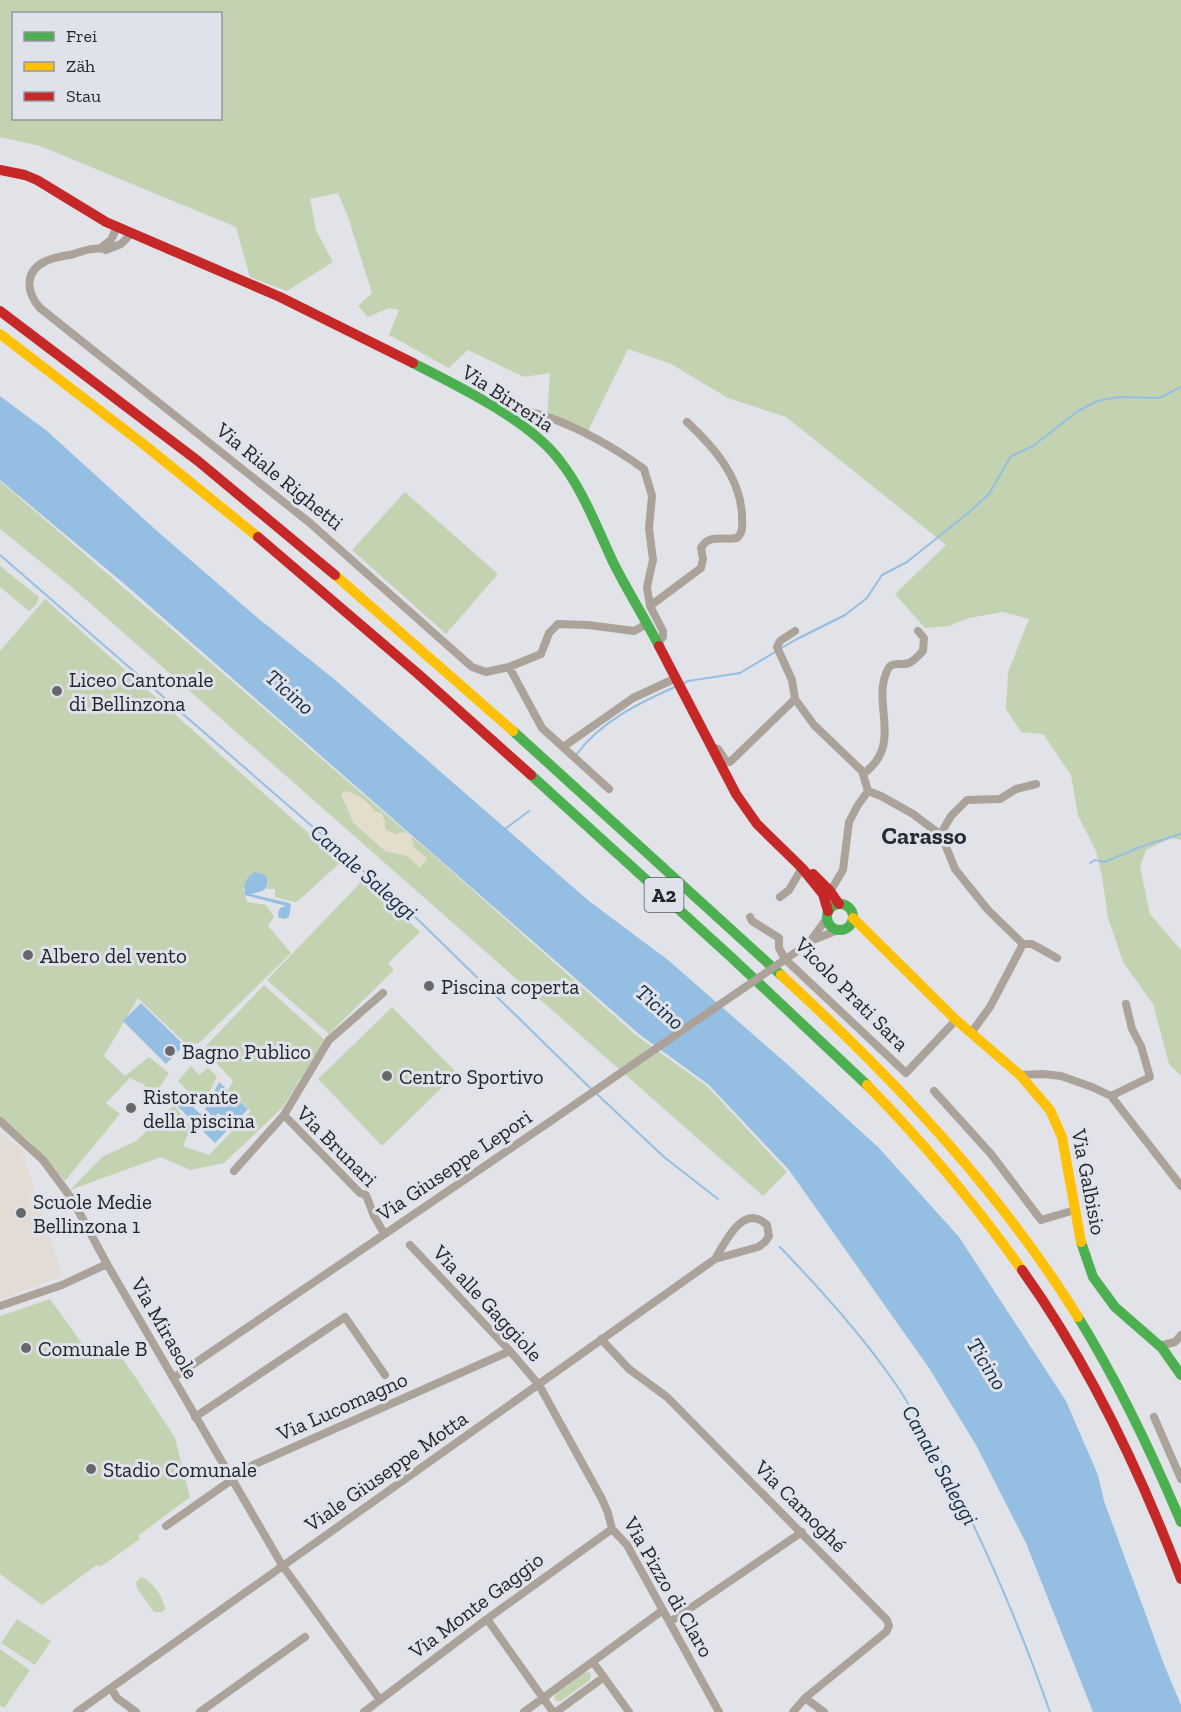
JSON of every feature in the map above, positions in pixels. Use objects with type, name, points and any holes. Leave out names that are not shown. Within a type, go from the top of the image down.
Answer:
[{"type":"main road","name":"Via Birreria","points":[[0,170],[26,175],[37,180],[117,227],[290,302],[425,369],[491,405],[537,437],[560,460],[574,482],[626,588],[648,624],[745,808],[767,834],[839,904]]},
{"type":"main road","name":"A2","points":[[0,311],[187,452],[373,607],[722,921],[898,1088],[940,1133],[998,1202],[1067,1301],[1128,1406],[1181,1522]]},
{"type":"main road","name":"A2","points":[[0,334],[171,464],[354,618],[718,944],[834,1053],[899,1118],[1011,1252],[1061,1328],[1094,1384],[1128,1451],[1181,1579]]},
{"type":"main road","name":"Via Birreria","points":[[828,895],[828,915]]},
{"type":"main road","points":[[839,904],[849,908],[846,925],[830,924],[828,915],[833,906],[839,904]]},
{"type":"main road","name":"Via Galbisio","points":[[846,925],[866,931],[956,1020],[1020,1075],[1043,1101],[1057,1122],[1065,1151],[1086,1261],[1097,1285],[1115,1307],[1160,1346],[1181,1375]]},
{"type":"street","points":[[101,248],[111,240],[117,227]]},
{"type":"street","name":"Via Riale Righetti","points":[[132,233],[121,244],[106,250],[101,248],[48,260],[38,267],[31,277],[29,287],[32,298],[40,308],[310,523],[472,667],[486,672],[509,667]]},
{"type":"street","points":[[491,405],[497,403],[547,416],[610,447],[644,469],[652,496],[649,528],[653,563],[647,584],[650,606],[663,631],[663,637],[658,643]]},
{"type":"street","points":[[650,606],[701,568],[703,562],[701,548],[706,541],[714,538],[737,538],[742,532],[741,505],[736,486],[707,441],[687,422]]},
{"type":"street","points":[[609,789],[543,728],[509,667],[541,654],[549,633],[558,624],[634,631],[648,624]]},
{"type":"street","points":[[795,631],[780,641],[778,648],[792,680],[795,699],[814,725],[864,774],[868,791],[849,822],[843,870],[828,895]]},
{"type":"street","points":[[864,774],[878,760],[883,747],[885,719],[882,691],[888,669],[892,665],[911,662],[924,651],[924,638],[918,631]]},
{"type":"street","points":[[563,747],[633,698],[677,680]]},
{"type":"street","points":[[712,748],[718,749],[726,761],[730,762],[795,699]]},
{"type":"street","points":[[940,835],[951,816],[967,800],[1000,799],[1016,789],[1036,784]]},
{"type":"street","points":[[868,791],[881,795],[913,814],[940,835],[953,866],[988,910],[1023,944],[1032,944],[1057,958]]},
{"type":"street","points":[[780,897],[789,890],[802,868]]},
{"type":"street","name":"Via Giuseppe Lepori","points":[[811,941],[828,915]]},
{"type":"street","name":"Vicolo Prati Sara","points":[[750,917],[752,921],[778,938],[779,948],[785,959],[906,1073],[956,1020]]},
{"type":"street","name":"Via Giuseppe Lepori","points":[[173,1378],[811,941],[846,925]]},
{"type":"street","points":[[971,1033],[990,1006],[1023,944]]},
{"type":"street","points":[[284,1115],[329,1040],[383,993]]},
{"type":"street","points":[[1111,1096],[1150,1077],[1141,1046],[1132,1029],[1126,1004]]},
{"type":"street","points":[[1020,1075],[1061,1076],[1111,1096],[1181,1186]]},
{"type":"street","points":[[934,1091],[991,1154],[1041,1220],[1075,1210]]},
{"type":"street","name":"Via Brunari","points":[[234,1171],[284,1115],[360,1193],[366,1195],[371,1210],[384,1233]]},
{"type":"street","name":"Via Mirasole","points":[[0,1121],[43,1160],[72,1198],[107,1264],[282,1565],[380,1700]]},
{"type":"street","name":"Viale Giuseppe Motta","points":[[77,1712],[715,1259],[762,1245],[769,1236],[767,1225],[757,1219],[739,1222],[715,1259]]},
{"type":"street","name":"Via alle Gaggiole","points":[[410,1245],[510,1351],[538,1385]]},
{"type":"street","points":[[0,1306],[62,1285],[107,1264]]},
{"type":"street","points":[[195,1417],[345,1317],[385,1375]]},
{"type":"street","points":[[1160,1346],[1175,1342],[1181,1335]]},
{"type":"street","name":"Via Camoghé","points":[[601,1339],[629,1369],[667,1397],[887,1620],[889,1626],[886,1632],[805,1698]]},
{"type":"street","name":"Via Lucomagno","points":[[166,1526],[253,1465],[510,1351]]},
{"type":"street","name":"Via Pizzo di Claro","points":[[538,1385],[602,1499],[612,1529],[627,1545],[719,1712]]},
{"type":"street","points":[[1154,1417],[1181,1479]]},
{"type":"street","name":"Via Monte Gaggio","points":[[364,1712],[487,1619],[612,1529]]},
{"type":"street","points":[[670,1622],[802,1532]]},
{"type":"street","points":[[524,1712],[663,1610]]},
{"type":"street","points":[[487,1619],[554,1712],[604,1677]]},
{"type":"street","points":[[200,1712],[305,1637]]},
{"type":"street","points":[[593,1662],[629,1712]]},
{"type":"street","points":[[111,1688],[117,1698],[136,1712]]},
{"type":"street","points":[[793,1712],[805,1698],[824,1712]]},
{"type":"shaded area","name":"Scuole Medie Bellinzona 1","points":[[0,1132],[22,1150],[62,1276],[0,1300]]},
{"type":"green space","points":[[0,0],[1181,0],[1181,840],[1171,838],[1146,850],[1140,867],[1150,914],[1181,950],[1181,1076],[1169,1064],[1153,1004],[1123,962],[1108,918],[1096,851],[1078,816],[1071,775],[1043,734],[1021,732],[1006,709],[1008,672],[1029,619],[1003,612],[969,618],[949,626],[925,628],[895,594],[946,545],[786,417],[728,398],[671,364],[628,349],[586,435],[547,416],[550,373],[524,377],[468,350],[449,368],[389,335],[399,310],[389,308],[368,317],[358,306],[372,293],[338,193],[310,199],[316,230],[333,262],[287,291],[250,277],[236,227],[40,146],[0,137]]},
{"type":"green space","points":[[0,481],[432,854],[637,1036],[708,1087],[787,1172],[763,1196],[67,583],[0,529]]},
{"type":"green space","points":[[405,492],[498,574],[446,634],[352,550]]},
{"type":"green space","points":[[0,566],[39,597],[36,605],[29,611],[0,587]]},
{"type":"green space","points":[[45,599],[341,862],[298,901],[275,897],[275,889],[267,889],[269,881],[243,888],[247,902],[266,905],[274,917],[268,926],[291,953],[199,1043],[188,1046],[138,998],[104,1056],[125,1076],[149,1057],[169,1073],[155,1094],[143,1084],[127,1077],[129,1079],[106,1103],[120,1114],[65,1181],[29,1141],[0,1117],[0,651]]},
{"type":"green space","points":[[362,881],[380,894],[420,932],[388,963],[394,970],[329,1034],[267,980]]},
{"type":"green space","points":[[264,985],[325,1040],[283,1107],[224,1163],[190,1170],[161,1157],[70,1190],[102,1157],[136,1141],[174,1105],[191,1127],[183,1146],[209,1155],[251,1111],[228,1090],[233,1081],[203,1049]]},
{"type":"green space","name":"Centro Sportivo","points":[[392,1007],[457,1073],[382,1146],[318,1079]]},
{"type":"green space","points":[[191,1066],[199,1075],[208,1068],[217,1076],[205,1102],[198,1102],[178,1081]]},
{"type":"green space","name":"Stadio Comunale","points":[[50,1299],[91,1356],[111,1343],[138,1381],[175,1438],[190,1497],[138,1536],[140,1539],[100,1567],[98,1565],[94,1567],[42,1605],[0,1574],[0,1316]]},
{"type":"green space","points":[[141,1577],[149,1581],[160,1595],[165,1609],[162,1612],[154,1612],[137,1588],[136,1582]]},
{"type":"green space","points":[[17,1619],[51,1641],[35,1665],[1,1643]]},
{"type":"green space","points":[[0,1649],[30,1670],[4,1708],[0,1705]]},
{"type":"green space","points":[[585,1672],[591,1673],[590,1680],[561,1701],[556,1701],[554,1697],[556,1694]]},
{"type":"sand","points":[[345,791],[358,796],[366,801],[375,812],[381,813],[385,821],[385,829],[395,834],[404,832],[411,835],[414,848],[427,858],[420,868],[407,856],[385,851],[353,822],[341,794]]},
{"type":"water","name":"Ticino","points":[[0,396],[47,431],[157,531],[259,619],[334,679],[589,901],[668,960],[787,1064],[879,1148],[959,1237],[1066,1401],[1098,1475],[1104,1501],[1181,1705],[1181,1712],[1093,1712],[1026,1543],[976,1445],[929,1368],[789,1170],[709,1085],[639,1034],[128,587],[0,480]]},
{"type":"water","points":[[255,872],[265,875],[268,884],[262,891],[251,894],[289,903],[291,905],[289,917],[279,918],[280,908],[286,906],[245,895],[246,881]]},
{"type":"water","points":[[141,1003],[184,1045],[166,1064],[123,1021]]},
{"type":"water","points":[[219,1082],[248,1109],[215,1143],[171,1100],[179,1093],[200,1114],[203,1111],[216,1123],[222,1116],[218,1113],[214,1118],[205,1109]]},
{"type":"waterway","points":[[682,684],[688,681],[740,673],[795,640],[845,615],[867,598],[882,575],[907,562],[989,494],[1011,456],[1033,446],[1078,411],[1097,401],[1118,397],[1159,398],[1181,387]]},
{"type":"waterway","name":"Canale Saleggi","points":[[0,555],[405,907],[664,1157],[718,1199]]},
{"type":"waterway","points":[[576,755],[597,732],[622,714],[677,686]]},
{"type":"waterway","points":[[505,829],[529,811]]},
{"type":"waterway","points":[[1090,863],[1095,860],[1105,862],[1140,847],[1181,834]]},
{"type":"waterway","name":"Canale Saleggi","points":[[780,1247],[868,1347],[895,1383],[920,1423],[959,1495],[988,1556],[1027,1649],[1050,1712]]},
{"type":"traffic: fast","points":[[413,363],[492,405],[547,446],[568,472],[583,497],[613,562],[659,646]]},
{"type":"traffic: fast","points":[[513,731],[781,975]]},
{"type":"traffic: fast","points":[[531,775],[731,957],[867,1085]]},
{"type":"traffic: fast","points":[[840,904],[849,908],[853,917],[849,926],[840,930],[831,926],[827,917],[831,908],[840,904]]},
{"type":"traffic: fast","points":[[1081,1242],[1093,1277],[1115,1307],[1162,1348],[1181,1375]]},
{"type":"traffic: fast","points":[[1078,1317],[1133,1417],[1181,1522]]},
{"type":"traffic: slow","points":[[0,334],[142,443],[258,537]]},
{"type":"traffic: slow","points":[[335,575],[513,731]]},
{"type":"traffic: slow","points":[[853,918],[956,1020],[1020,1075],[1050,1110],[1062,1137],[1081,1242]]},
{"type":"traffic: slow","points":[[781,975],[903,1094],[941,1136],[1013,1223],[1047,1269],[1078,1317]]},
{"type":"traffic: slow","points":[[867,1085],[948,1175],[1022,1270]]},
{"type":"traffic: jam","points":[[0,170],[37,180],[106,222],[280,297],[413,363]]},
{"type":"traffic: jam","points":[[0,311],[198,461],[335,575]]},
{"type":"traffic: jam","points":[[258,537],[417,673],[531,775]]},
{"type":"traffic: jam","points":[[659,646],[736,794],[757,824],[802,868],[823,894],[828,911]]},
{"type":"traffic: jam","points":[[813,874],[839,904]]},
{"type":"traffic: jam","points":[[1022,1270],[1070,1343],[1112,1420],[1131,1459],[1181,1579]]},
{"type":"place","name":"Liceo Cantonale di Bellinzona","points":[[57,691]]},
{"type":"place","name":"Albero del vento","points":[[28,955]]},
{"type":"place","name":"Piscina coperta","points":[[429,986]]},
{"type":"place","name":"Bagno Publico","points":[[170,1051]]},
{"type":"place","name":"Centro Sportivo","points":[[387,1076]]},
{"type":"place","name":"Ristorante della piscina","points":[[131,1108]]},
{"type":"place","name":"Scuole Medie Bellinzona 1","points":[[21,1213]]},
{"type":"place","name":"Comunale B","points":[[26,1348]]},
{"type":"place","name":"Stadio Comunale","points":[[91,1469]]},
{"type":"district","name":"Carasso","points":[[924,835]]}]
